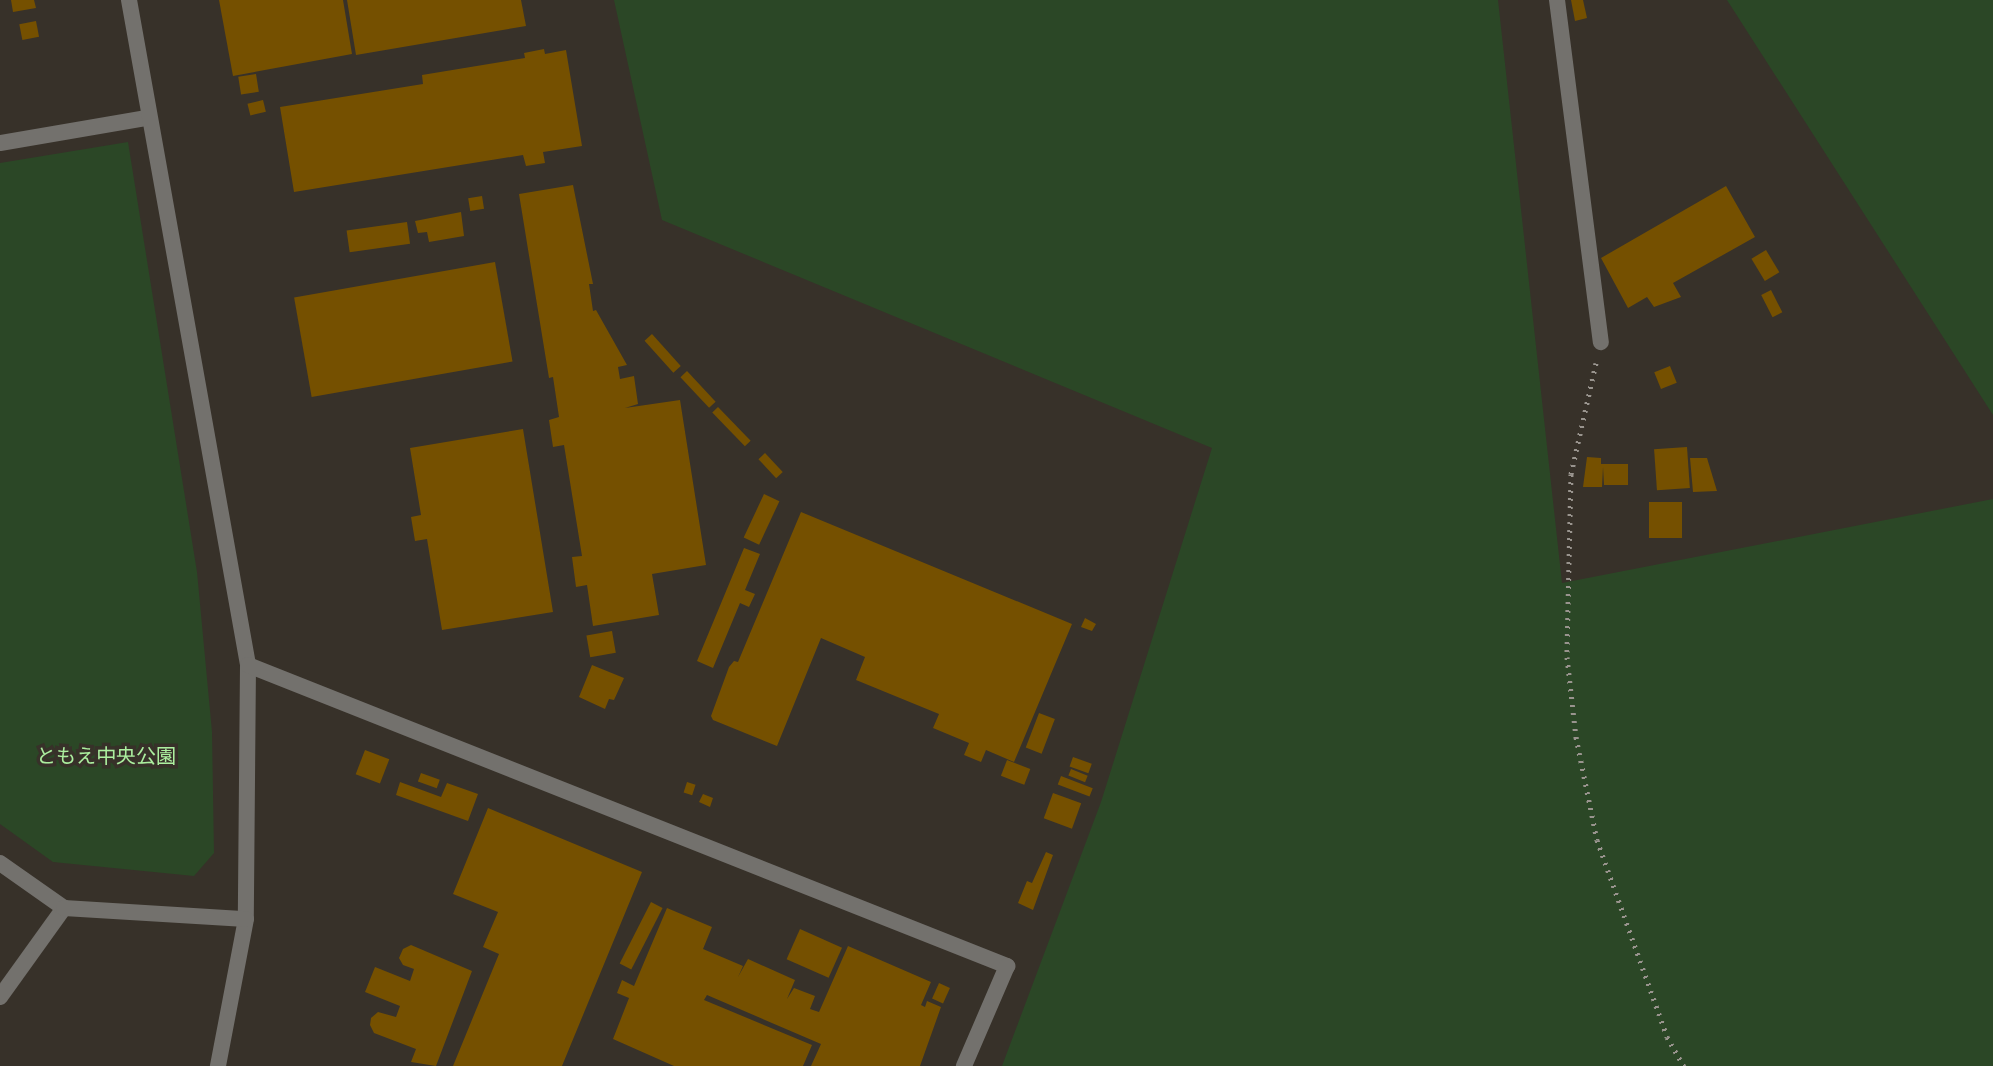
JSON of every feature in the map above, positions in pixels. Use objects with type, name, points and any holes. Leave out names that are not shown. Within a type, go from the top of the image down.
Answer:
[{"type":"street","points":[[129,0],[147,118],[248,665],[246,919],[218,1066]]},
{"type":"street","points":[[1557,0],[1601,342]]},
{"type":"street","points":[[0,143],[147,118]]},
{"type":"street","points":[[248,665],[1007,966],[964,1066]]},
{"type":"street","points":[[0,863],[64,908],[246,919]]},
{"type":"street","points":[[0,997],[64,908]]},
{"type":"path","points":[[1601,342],[1571,474],[1567,657],[1576,737],[1597,840],[1667,1037],[1684,1066]]},
{"type":"green space","points":[[614,0],[1498,0],[1562,583],[1993,499],[1993,1066],[1002,1066],[1101,802],[1212,448],[662,220]]},
{"type":"green space","points":[[1727,0],[1993,0],[1993,415]]},
{"type":"green space","name":"ともえ中央公園","points":[[128,142],[197,572],[212,732],[214,853],[194,876],[53,862],[0,824],[0,163]]},
{"type":"building","points":[[11,0],[34,0],[36,8],[13,12]]},
{"type":"building","points":[[219,0],[343,0],[352,54],[233,76]]},
{"type":"building","points":[[347,0],[521,0],[526,26],[356,55]]},
{"type":"building","points":[[1571,0],[1583,0],[1587,18],[1575,21]]},
{"type":"building","points":[[36,21],[39,37],[22,40],[19,24]]},
{"type":"building","points":[[544,49],[545,54],[566,50],[582,146],[543,152],[545,163],[526,166],[523,155],[294,192],[280,107],[423,84],[422,75],[525,58],[524,53]]},
{"type":"building","points":[[256,74],[259,92],[241,95],[238,77]]},
{"type":"building","points":[[263,100],[266,112],[250,116],[247,104]]},
{"type":"building","points":[[573,185],[593,284],[589,284],[593,311],[596,310],[627,365],[618,367],[620,379],[634,376],[638,404],[625,408],[680,400],[706,565],[652,574],[659,615],[593,626],[587,585],[576,587],[572,557],[582,556],[564,445],[553,447],[549,420],[559,417],[553,377],[549,378],[519,194]]},
{"type":"building","points":[[1726,186],[1755,237],[1673,283],[1681,297],[1654,307],[1647,297],[1628,308],[1601,258]]},
{"type":"building","points":[[482,196],[484,209],[470,211],[468,198]]},
{"type":"building","points":[[461,212],[464,236],[429,242],[427,232],[418,233],[415,221]]},
{"type":"building","points":[[407,222],[410,244],[350,252],[347,230]]},
{"type":"building","points":[[1766,250],[1779,272],[1765,281],[1751,259]]},
{"type":"building","points":[[495,262],[513,361],[312,397],[294,297]]},
{"type":"building","points":[[1771,290],[1782,312],[1773,317],[1761,295]]},
{"type":"building","points":[[652,334],[681,366],[673,373],[645,341]]},
{"type":"building","points":[[1670,366],[1677,383],[1661,389],[1654,372]]},
{"type":"building","points":[[687,371],[716,402],[709,408],[680,377]]},
{"type":"building","points":[[718,407],[751,441],[745,446],[712,413]]},
{"type":"building","points":[[523,429],[553,612],[442,630],[427,539],[415,541],[411,517],[421,515],[410,448]]},
{"type":"building","points":[[1687,447],[1690,488],[1657,490],[1654,449]]},
{"type":"building","points":[[765,453],[783,472],[776,478],[758,459]]},
{"type":"building","points":[[1587,457],[1601,458],[1601,464],[1628,464],[1628,485],[1604,485],[1603,467],[1602,487],[1583,487]]},
{"type":"building","points":[[1690,458],[1707,458],[1717,491],[1693,492]]},
{"type":"building","points":[[764,494],[779,501],[759,545],[744,538]]},
{"type":"building","points":[[1649,502],[1682,502],[1682,538],[1649,538]]},
{"type":"building","points":[[801,512],[1072,624],[1014,762],[986,750],[981,762],[964,755],[969,743],[933,728],[939,714],[856,680],[865,657],[821,638],[777,746],[713,720],[711,716],[729,667],[734,661],[738,662]]},
{"type":"building","points":[[744,548],[760,554],[745,590],[755,594],[749,607],[740,603],[713,668],[697,661]]},
{"type":"building","points":[[1085,618],[1096,624],[1092,631],[1081,627]]},
{"type":"building","points":[[612,631],[616,653],[590,657],[586,636]]},
{"type":"building","points":[[592,665],[624,678],[614,700],[609,699],[605,709],[579,697]]},
{"type":"building","points":[[1039,713],[1055,719],[1042,754],[1026,748]]},
{"type":"building","points":[[365,750],[389,759],[380,784],[356,774]]},
{"type":"building","points":[[1073,757],[1092,764],[1088,773],[1070,766]]},
{"type":"building","points":[[1007,760],[1030,769],[1024,785],[1001,776]]},
{"type":"building","points":[[1071,769],[1088,776],[1085,782],[1068,775]]},
{"type":"building","points":[[421,773],[440,780],[437,788],[418,781]]},
{"type":"building","points":[[1061,776],[1093,788],[1090,797],[1058,784]]},
{"type":"building","points":[[400,782],[441,797],[447,783],[478,794],[468,821],[396,795]]},
{"type":"building","points":[[687,782],[696,785],[692,795],[684,792]]},
{"type":"building","points":[[1053,793],[1081,803],[1072,829],[1044,818]]},
{"type":"building","points":[[703,794],[713,798],[710,807],[699,802]]},
{"type":"building","points":[[488,808],[642,872],[562,1066],[453,1066],[499,954],[483,947],[498,912],[453,894]]},
{"type":"building","points":[[1046,852],[1053,855],[1033,910],[1018,903],[1027,881],[1032,883]]},
{"type":"building","points":[[651,902],[663,908],[631,969],[620,963]]},
{"type":"building","points":[[667,908],[712,927],[703,949],[743,966],[738,977],[748,959],[795,980],[787,999],[794,988],[815,996],[810,1009],[819,1012],[848,946],[931,982],[921,1005],[925,1007],[927,1001],[941,1007],[920,1066],[811,1066],[821,1044],[707,995],[704,1000],[812,1045],[803,1066],[674,1066],[613,1039],[629,998],[617,993],[622,980],[634,986]]},
{"type":"building","points":[[800,929],[842,948],[829,978],[787,959]]},
{"type":"building","points":[[411,945],[472,971],[436,1066],[411,1062],[416,1049],[374,1033],[370,1025],[371,1018],[378,1012],[396,1017],[400,1006],[365,992],[375,967],[410,981],[414,969],[403,965],[399,958],[403,949]]},
{"type":"building","points":[[939,983],[950,988],[943,1003],[932,999]]}]
